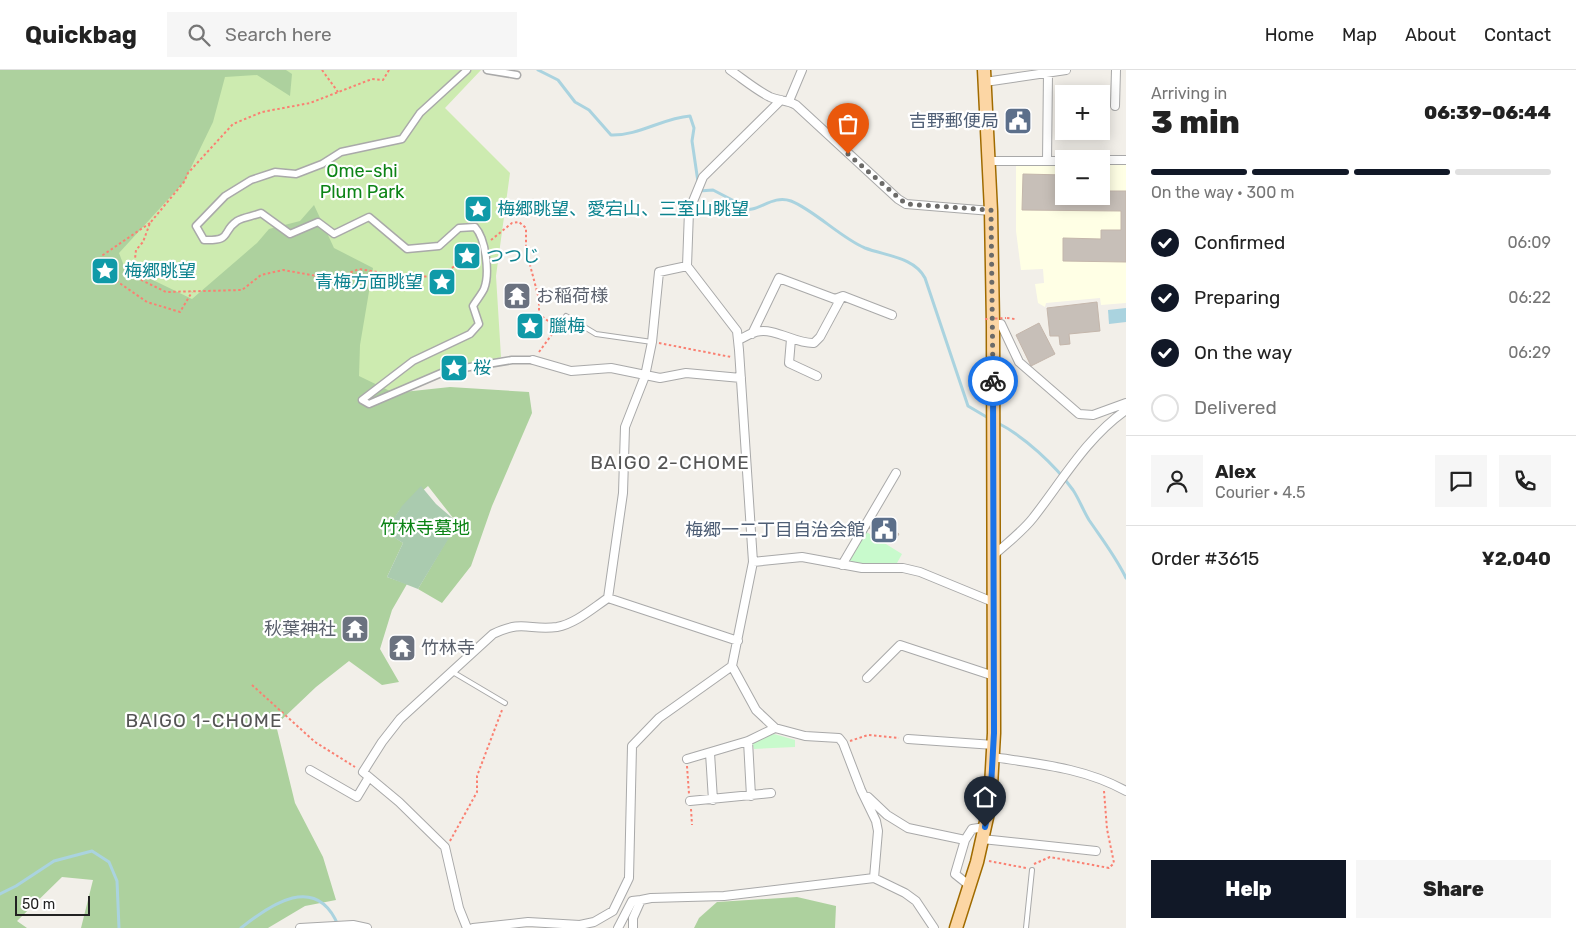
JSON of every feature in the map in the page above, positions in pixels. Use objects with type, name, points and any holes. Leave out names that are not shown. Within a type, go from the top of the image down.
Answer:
[{"type":"main road","points":[[956,928],[970,886],[984,833],[990,804],[994,751],[993,416],[989,321],[991,210],[985,76]]},
{"type":"street","points":[[467,70],[420,113],[402,140],[341,152],[322,164],[296,174],[274,172],[251,180],[225,196],[196,226],[204,240],[218,240],[227,235],[236,221],[261,213],[290,234],[318,222],[334,234],[369,217],[407,249],[439,246],[459,228],[475,227],[480,232],[487,276],[484,289],[473,306],[479,324],[470,334],[413,361],[362,400],[370,404],[446,371],[512,360],[532,360],[571,371],[611,368],[660,378],[686,373],[742,378]]},
{"type":"street","points":[[487,70],[517,75]]},
{"type":"street","points":[[730,70],[759,91],[785,100],[906,204],[991,210]]},
{"type":"street","points":[[473,928],[528,922],[597,925],[613,911],[629,878],[632,746],[659,718],[732,666],[753,562],[742,378],[737,331],[687,266],[689,211],[703,177],[785,100],[802,70]]},
{"type":"street","points":[[985,76],[1048,73],[1066,70]]},
{"type":"street","points":[[1115,106],[1116,70]]},
{"type":"street","points":[[1047,161],[1048,73]]},
{"type":"street","points":[[989,160],[1055,161]]},
{"type":"street","points":[[1110,160],[1126,160]]},
{"type":"street","points":[[608,598],[623,493],[625,428],[645,376],[652,342],[659,272],[687,266]]},
{"type":"street","points":[[752,334],[779,278],[835,299],[843,296],[892,315]]},
{"type":"street","points":[[738,340],[756,332],[772,333],[807,343],[818,340],[841,298]]},
{"type":"street","points":[[989,321],[1001,324],[1019,362],[1079,414],[1093,415],[1126,403]]},
{"type":"street","points":[[791,339],[789,363],[817,376]]},
{"type":"street","points":[[994,555],[1031,520],[1090,442],[1112,420],[1126,410]]},
{"type":"street","points":[[842,564],[896,473]]},
{"type":"street","points":[[753,562],[802,558],[862,568],[903,568],[920,572],[993,602]]},
{"type":"street","points":[[608,598],[738,641]]},
{"type":"street","points":[[310,770],[357,797],[382,742],[400,719],[493,634],[508,627],[522,625],[555,627],[566,624],[608,598]]},
{"type":"street","points":[[868,678],[900,645],[994,676]]},
{"type":"street","points":[[732,666],[756,710],[775,728],[805,736],[833,737],[843,744],[861,790],[876,821],[878,831],[874,878]]},
{"type":"street","points":[[687,759],[748,741],[775,728]]},
{"type":"street","points":[[908,739],[994,751],[1104,779],[1126,790]]},
{"type":"street","points":[[748,741],[751,796]]},
{"type":"street","points":[[710,753],[713,800]]},
{"type":"street","points":[[366,774],[399,802],[445,847],[459,908],[467,928]]},
{"type":"street","points":[[861,790],[887,815],[908,828],[965,840]]},
{"type":"street","points":[[690,801],[771,793]]},
{"type":"street","points":[[970,886],[956,874],[965,840],[972,829],[984,833],[1096,851]]},
{"type":"street","points":[[618,928],[623,923],[627,908],[632,901],[651,898],[724,896],[874,878],[905,893],[916,901],[934,928]]},
{"type":"street","points":[[633,928],[633,918],[641,900]]},
{"type":"street","points":[[300,928],[353,925],[367,928]]},
{"type":"lane","points":[[566,316],[596,334],[652,342]]},
{"type":"lane","points":[[451,671],[505,703]]},
{"type":"lane","points":[[1026,928],[1032,870]]},
{"type":"path","points":[[322,70],[338,92],[372,79],[383,80],[389,70]]},
{"type":"path","points":[[480,232],[492,240],[512,223],[519,222],[526,228],[526,250],[529,256],[531,275],[539,299],[539,314],[557,328]]},
{"type":"path","points":[[150,223],[102,255],[102,272],[147,302],[180,312],[192,291]]},
{"type":"path","points":[[532,360],[566,316]]},
{"type":"path","points":[[989,321],[1006,318],[1015,319]]},
{"type":"path","points":[[652,342],[740,358]]},
{"type":"path","points":[[252,685],[315,742],[366,774]]},
{"type":"path","points":[[445,847],[460,826],[477,792],[477,776],[505,703]]},
{"type":"path","points":[[843,744],[868,735],[908,739]]},
{"type":"shaded area","points":[[1126,164],[1126,303],[1101,305],[1100,298],[1046,303],[1045,307],[1038,303],[1035,284],[1044,283],[1043,269],[1021,270],[1016,231],[1016,166],[1055,165],[1055,205],[1110,205],[1110,165]]},
{"type":"green space","points":[[0,70],[286,70],[292,74],[290,96],[257,75],[225,77],[213,122],[184,182],[119,253],[124,266],[192,299],[257,243],[269,229],[300,221],[314,205],[334,248],[373,268],[360,345],[359,376],[394,393],[450,387],[529,392],[532,413],[492,506],[471,566],[442,603],[418,589],[457,523],[428,486],[399,511],[386,532],[403,543],[387,577],[407,584],[392,610],[380,649],[399,682],[382,685],[349,661],[316,687],[276,725],[295,803],[323,857],[336,900],[305,906],[268,928],[81,928],[93,880],[62,877],[17,921],[27,928],[0,928]]},
{"type":"green space","name":"Ome-shi Plum Park","points":[[207,70],[481,70],[445,108],[510,173],[496,276],[501,357],[371,401],[215,301],[170,298],[106,255]]},
{"type":"green space","name":"竹林寺墓地","points":[[421,486],[436,504],[458,523],[418,589],[387,577],[403,543],[385,532],[402,506]]},
{"type":"green space","points":[[865,531],[902,554],[897,563],[867,565],[850,562],[849,559]]},
{"type":"green space","points":[[774,734],[795,740],[795,747],[754,749],[752,742]]},
{"type":"green space","points":[[797,897],[836,906],[835,928],[694,928],[699,918],[717,902]]},
{"type":"water","points":[[1126,308],[1126,322],[1109,324],[1108,310]]},
{"type":"building","points":[[1023,174],[1055,175],[1055,205],[1110,205],[1110,191],[1126,191],[1126,262],[1063,261],[1063,238],[1101,239],[1101,230],[1121,230],[1121,211],[1022,210]]},
{"type":"building","points":[[1097,302],[1100,331],[1069,334],[1070,344],[1060,345],[1059,336],[1050,336],[1047,308]]},
{"type":"building","points":[[1039,323],[1055,354],[1031,366],[1016,335]]},
{"type":"building","points":[[876,517],[899,534],[893,543],[869,528]]},
{"type":"waterway","points":[[538,70],[558,80],[575,102],[589,110],[611,135],[631,133],[680,117],[690,116],[694,128],[692,141],[698,182]]},
{"type":"waterway","points":[[699,191],[713,190],[738,203],[740,209],[747,210],[777,200],[791,201],[865,248],[899,258],[914,266],[925,278],[968,406],[990,419]]},
{"type":"waterway","points":[[996,422],[1028,443],[1066,480],[1126,578]]},
{"type":"waterway","points":[[0,894],[16,886],[54,861],[92,851],[109,862],[117,881],[119,928]]},
{"type":"waterway","points":[[241,928],[279,903],[292,898],[306,897],[318,900],[329,909],[338,925]]},
{"type":"way so far","points":[[848,154],[906,204],[924,207],[991,210],[993,381]]},
{"type":"place","name":"吉野郵便局","points":[[1018,121]]},
{"type":"place","name":"梅郷眺望、愛宕山、三室山眺望","points":[[478,209]]},
{"type":"place","name":"つつじ","points":[[467,256]]},
{"type":"place","name":"梅郷眺望","points":[[105,271]]},
{"type":"place","name":"青梅方面眺望","points":[[442,282]]},
{"type":"place","name":"お稲荷様","points":[[517,296]]},
{"type":"place","name":"臘梅","points":[[530,326]]},
{"type":"place","name":"桜","points":[[454,368]]},
{"type":"place","name":"梅郷一二丁目自治会館","points":[[884,530]]},
{"type":"place","name":"秋葉神社","points":[[355,629]]},
{"type":"place","name":"竹林寺","points":[[402,648]]},
{"type":"district","name":"BAIGO 2-CHOME","points":[[670,462]]},
{"type":"district","name":"BAIGO 1-CHOME","points":[[204,720]]},
{"type":"route","points":[[985,827],[990,804],[994,733],[993,381]]}]
